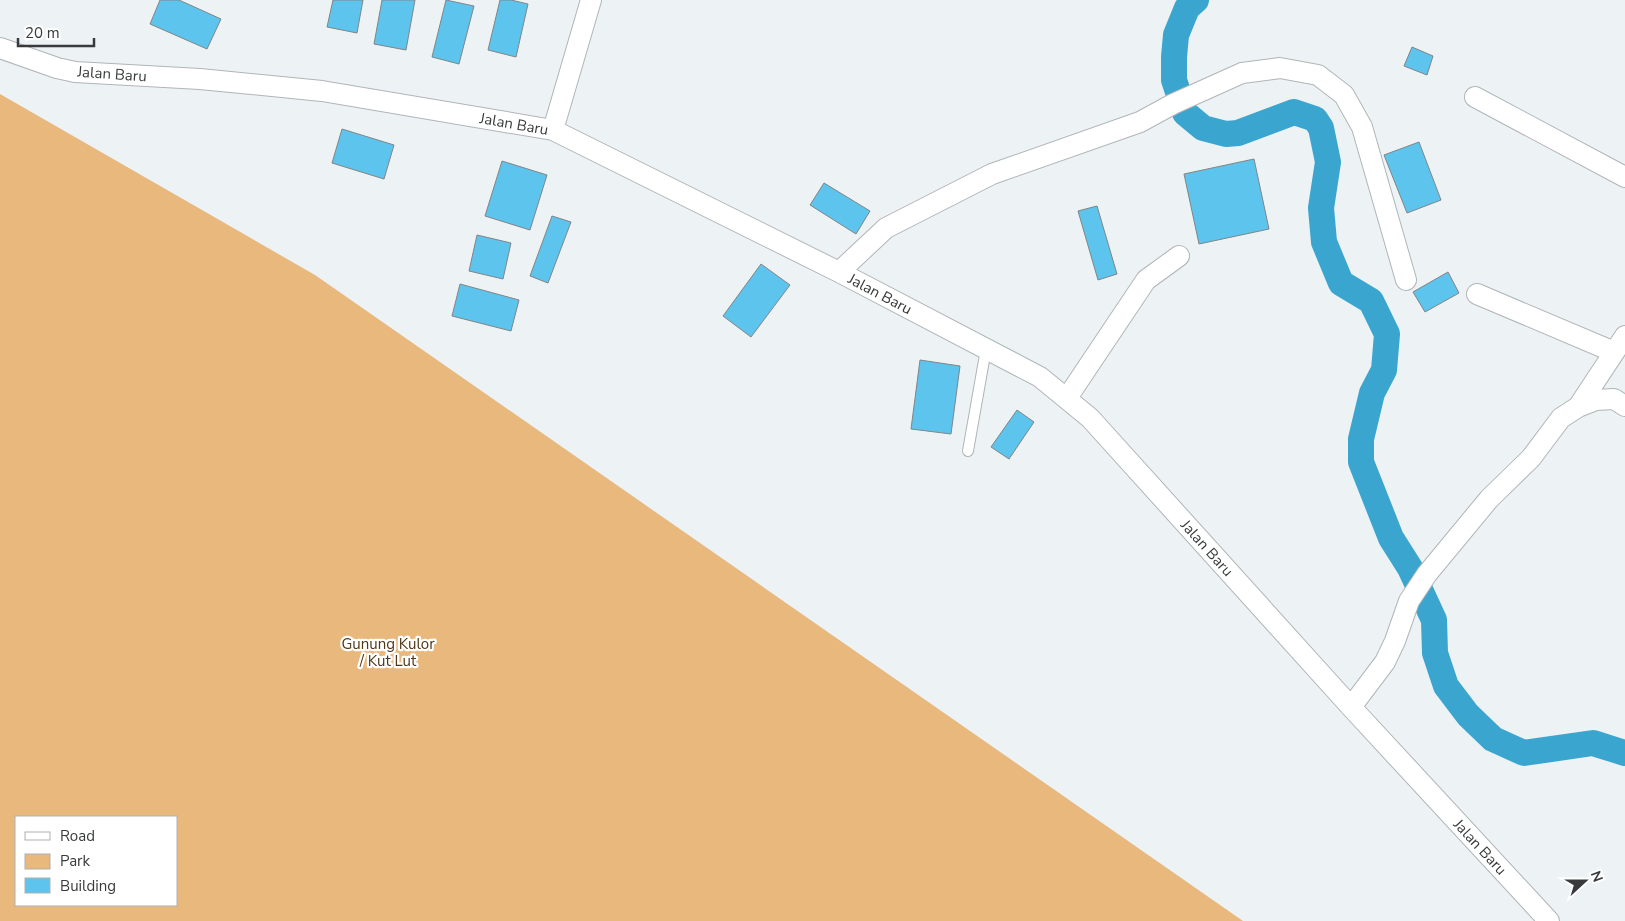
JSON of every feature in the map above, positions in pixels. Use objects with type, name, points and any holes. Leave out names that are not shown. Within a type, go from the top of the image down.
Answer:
[{"type":"street","points":[[553,130],[591,0]]},
{"type":"street","name":"Jalan Baru","points":[[0,48],[74,72],[200,79],[322,91],[553,130],[839,272],[1040,377],[1090,418],[1350,707],[1549,921]]},
{"type":"street","points":[[839,272],[886,228],[992,174],[1140,122],[1173,104],[1242,73],[1280,68],[1318,75],[1344,95],[1362,128],[1406,280]]},
{"type":"street","points":[[1475,97],[1625,177]]},
{"type":"street","points":[[1067,398],[1146,280],[1179,256]]},
{"type":"street","points":[[1477,294],[1620,344],[1578,407]]},
{"type":"street","points":[[1350,707],[1385,662],[1395,641],[1409,601],[1427,574],[1489,499],[1530,458],[1562,418],[1578,407],[1596,400],[1614,399],[1625,406]]},
{"type":"lane","points":[[968,451],[986,349]]},
{"type":"green space","name":"Gunung Kulor / Kut Lut","points":[[0,94],[315,275],[1243,921],[0,921]]},
{"type":"building","points":[[160,0],[179,0],[221,19],[207,49],[150,24]]},
{"type":"building","points":[[333,0],[363,0],[357,33],[327,27]]},
{"type":"building","points":[[382,0],[415,0],[406,50],[374,44]]},
{"type":"building","points":[[446,0],[474,6],[459,64],[432,57]]},
{"type":"building","points":[[500,0],[511,0],[528,4],[516,57],[488,50]]},
{"type":"building","points":[[1412,47],[1433,56],[1427,75],[1404,66]]},
{"type":"building","points":[[342,129],[394,145],[384,179],[332,163]]},
{"type":"building","points":[[1419,142],[1441,200],[1407,213],[1384,155]]},
{"type":"building","points":[[1254,159],[1269,229],[1199,244],[1184,174]]},
{"type":"building","points":[[502,161],[547,175],[530,230],[485,216]]},
{"type":"building","points":[[824,183],[870,211],[856,234],[810,205]]},
{"type":"building","points":[[1097,206],[1117,274],[1098,280],[1078,211]]},
{"type":"building","points":[[552,216],[571,222],[548,283],[530,276]]},
{"type":"building","points":[[477,235],[511,243],[503,279],[469,271]]},
{"type":"building","points":[[761,264],[790,285],[751,337],[723,316]]},
{"type":"building","points":[[1448,272],[1459,293],[1425,312],[1413,292]]},
{"type":"building","points":[[460,284],[519,300],[511,331],[452,316]]},
{"type":"building","points":[[920,360],[960,366],[951,434],[911,429]]},
{"type":"building","points":[[1017,410],[1034,422],[1009,459],[991,447]]},
{"type":"waterway","points":[[1196,0],[1187,8],[1176,35],[1174,80],[1185,113],[1203,128],[1226,134],[1238,133],[1294,112],[1315,119],[1321,128],[1328,162],[1321,208],[1324,242],[1341,283],[1371,301],[1387,334],[1384,370],[1372,393],[1361,439],[1361,462],[1391,538],[1410,568],[1434,620],[1435,653],[1446,686],[1468,715],[1493,739],[1524,753],[1593,743],[1625,753]]}]
